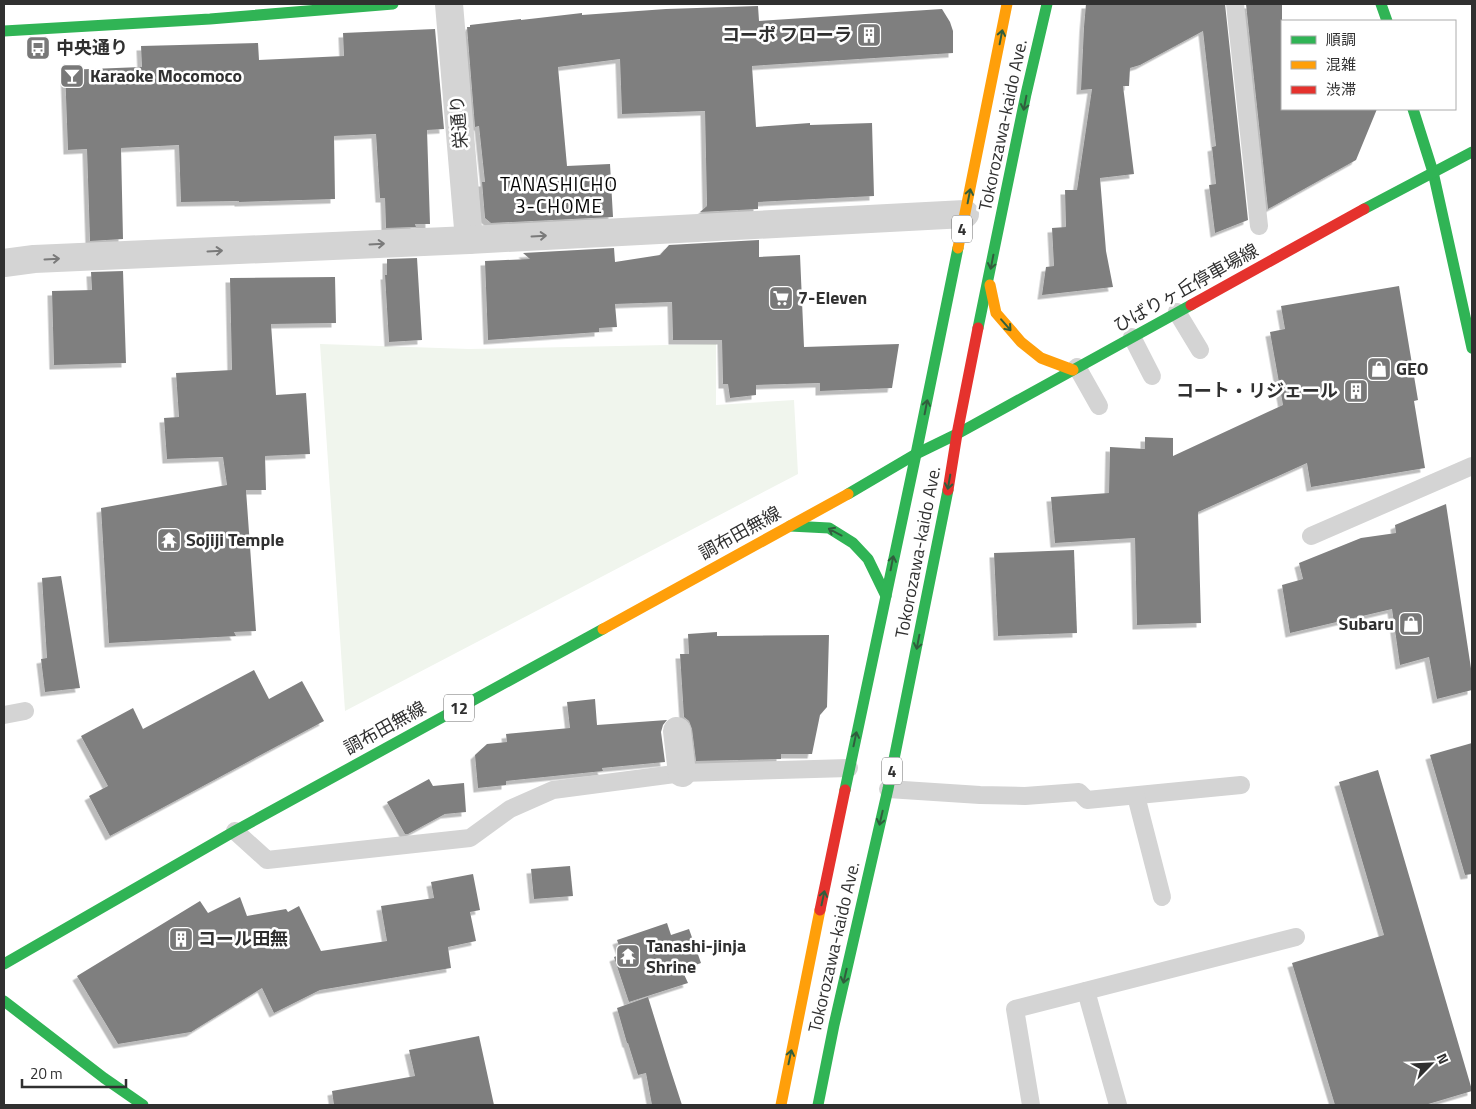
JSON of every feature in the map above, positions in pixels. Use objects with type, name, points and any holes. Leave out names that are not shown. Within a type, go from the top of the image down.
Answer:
[{"type":"main road","points":[[4,31],[210,19],[393,4]]},
{"type":"main road","name":"Tokorozawa-kaido Ave.","points":[[780,1105],[916,454],[1007,4]]},
{"type":"main road","name":"Tokorozawa-kaido Ave.","points":[[818,1105],[834,1025],[888,789],[940,533],[957,434],[1026,94],[1047,4]]},
{"type":"main road","points":[[1381,4],[1387,20]]},
{"type":"main road","points":[[1414,110],[1433,172],[1472,348]]},
{"type":"main road","name":"ひばりヶ丘停車場線","points":[[916,454],[957,434],[1472,152]]},
{"type":"main road","points":[[989,281],[996,313],[1021,342],[1040,358],[1075,369]]},
{"type":"main road","name":"調布田無線","points":[[4,964],[235,831],[868,483],[916,454]]},
{"type":"main road","points":[[790,526],[829,528],[853,543],[868,559],[886,596]]},
{"type":"main road","points":[[4,1001],[104,1078],[143,1105]]},
{"type":"street","name":"栄通り","points":[[449,4],[469,240]]},
{"type":"street","points":[[4,263],[34,259],[469,240],[965,214]]},
{"type":"street","points":[[677,730],[682,774]]},
{"type":"lane","points":[[1235,4],[1259,226]]},
{"type":"lane","points":[[1178,312],[1200,350]]},
{"type":"lane","points":[[1132,337],[1152,376]]},
{"type":"lane","points":[[1075,369],[1099,406]]},
{"type":"lane","points":[[1311,536],[1472,466]]},
{"type":"lane","points":[[4,715],[26,711]]},
{"type":"lane","points":[[235,831],[267,860],[470,838],[510,810],[553,790],[682,774],[849,768]]},
{"type":"lane","points":[[888,789],[1025,796],[1079,792],[1088,800],[1241,785]]},
{"type":"lane","points":[[1136,796],[1162,897]]},
{"type":"lane","points":[[1031,1105],[1015,1009],[1296,938]]},
{"type":"lane","points":[[1086,991],[1118,1105]]},
{"type":"shaded area","points":[[320,344],[469,349],[716,344],[716,405],[794,400],[798,474],[345,711]]},
{"type":"building","points":[[1086,4],[1225,4],[1248,220],[1215,233],[1209,185],[1216,184],[1212,147],[1216,146],[1203,31],[1140,65],[1130,68],[1129,86],[1123,86],[1134,174],[1100,178],[1106,251],[1113,287],[1042,295],[1046,267],[1054,266],[1052,228],[1066,227],[1065,190],[1077,190],[1092,89],[1081,90]]},
{"type":"building","points":[[1246,4],[1282,4],[1281,110],[1377,110],[1356,160],[1268,209]]},
{"type":"building","points":[[758,6],[759,21],[942,9],[950,22],[953,31],[953,53],[752,66],[756,127],[810,123],[810,125],[872,123],[874,196],[758,202],[758,209],[700,212],[707,206],[705,111],[622,114],[620,59],[558,67],[567,166],[610,164],[613,217],[491,223],[485,218],[482,182],[485,182],[479,126],[475,127],[467,27],[470,27],[470,25],[582,13],[582,15],[666,9]]},
{"type":"building","points":[[435,29],[444,129],[427,130],[430,224],[415,224],[416,227],[386,228],[385,198],[380,198],[376,134],[334,136],[335,199],[181,202],[179,145],[121,148],[123,239],[90,241],[87,149],[68,150],[65,70],[142,67],[141,46],[258,43],[259,60],[344,56],[343,33]]},
{"type":"building","points":[[759,240],[759,257],[800,255],[804,347],[899,344],[892,388],[820,391],[820,383],[756,385],[756,395],[730,398],[728,384],[723,384],[722,340],[673,340],[672,302],[615,304],[617,327],[599,328],[599,332],[488,340],[485,261],[530,259],[523,253],[614,248],[615,262],[660,255],[669,245]]},
{"type":"building","points":[[417,258],[422,340],[389,342],[385,275],[387,275],[387,259]]},
{"type":"building","points":[[123,271],[126,363],[54,365],[52,291],[92,290],[91,272]]},
{"type":"building","points":[[335,277],[336,323],[271,324],[276,395],[306,393],[310,454],[265,456],[266,490],[246,490],[256,631],[234,632],[236,636],[109,643],[101,508],[227,485],[223,457],[167,459],[164,418],[179,417],[176,373],[232,370],[230,278]]},
{"type":"building","points":[[1399,286],[1418,400],[1414,401],[1425,468],[1311,487],[1307,463],[1198,512],[1201,623],[1137,625],[1135,538],[1055,543],[1051,497],[1109,493],[1110,447],[1145,449],[1145,437],[1173,438],[1173,456],[1283,405],[1270,332],[1285,329],[1281,306]]},
{"type":"building","points":[[1446,504],[1472,675],[1472,690],[1437,699],[1429,657],[1400,665],[1392,609],[1290,633],[1282,585],[1303,579],[1299,563],[1361,538],[1396,533],[1395,525]]},
{"type":"building","points":[[1074,550],[1077,633],[998,636],[994,553]]},
{"type":"building","points":[[61,576],[80,688],[45,692],[41,659],[47,658],[42,578]]},
{"type":"building","points":[[717,632],[717,636],[829,635],[827,707],[820,715],[812,754],[781,754],[781,759],[696,761],[692,729],[689,721],[684,717],[680,654],[689,654],[688,634]]},
{"type":"building","points":[[254,670],[269,699],[302,681],[324,721],[110,836],[89,796],[108,786],[81,736],[133,708],[143,729]]},
{"type":"building","points":[[595,699],[597,725],[667,720],[661,732],[665,762],[602,768],[603,771],[506,781],[506,785],[478,788],[475,755],[487,744],[507,742],[506,734],[570,728],[567,702]]},
{"type":"building","points":[[1472,743],[1472,874],[1465,875],[1430,755]]},
{"type":"building","points":[[1378,770],[1472,1090],[1425,1105],[1335,1105],[1292,963],[1384,935],[1339,782]]},
{"type":"building","points":[[429,779],[433,786],[464,783],[466,812],[445,814],[405,834],[387,802]]},
{"type":"building","points":[[570,866],[573,896],[534,899],[531,869]]},
{"type":"building","points":[[473,874],[480,910],[470,912],[476,941],[448,947],[451,968],[320,990],[274,1013],[262,988],[191,1032],[118,1044],[77,976],[200,901],[208,913],[240,897],[247,916],[286,909],[288,912],[299,906],[321,951],[387,941],[381,906],[434,898],[431,882]]},
{"type":"building","points":[[667,923],[671,935],[689,929],[701,963],[682,970],[688,983],[629,1002],[614,957],[622,954],[617,940]]},
{"type":"building","points":[[648,997],[682,1105],[652,1105],[646,1073],[638,1075],[627,1043],[617,1008]]},
{"type":"building","points":[[479,1036],[494,1105],[334,1105],[332,1091],[415,1076],[409,1050]]},
{"type":"traffic: fast","points":[[4,31],[210,19],[393,4]]},
{"type":"traffic: fast","points":[[978,328],[1026,94],[1047,4]]},
{"type":"traffic: fast","points":[[1381,4],[1387,20]]},
{"type":"traffic: fast","points":[[1413,110],[1433,172],[1472,348]]},
{"type":"traffic: fast","points":[[1364,209],[1472,152]]},
{"type":"traffic: fast","points":[[845,790],[958,248]]},
{"type":"traffic: fast","points":[[916,454],[957,434],[1191,305]]},
{"type":"traffic: fast","points":[[848,494],[916,454]]},
{"type":"traffic: fast","points":[[818,1105],[834,1025],[888,789],[948,490]]},
{"type":"traffic: fast","points":[[790,526],[829,528],[853,543],[868,559],[886,596]]},
{"type":"traffic: fast","points":[[4,964],[235,831],[603,629]]},
{"type":"traffic: fast","points":[[4,1001],[104,1078],[143,1105]]},
{"type":"traffic: slow","points":[[958,248],[1007,4]]},
{"type":"traffic: slow","points":[[990,285],[996,313],[1021,342],[1041,358],[1073,370]]},
{"type":"traffic: slow","points":[[603,629],[848,494]]},
{"type":"traffic: slow","points":[[781,1105],[820,910]]},
{"type":"traffic: jam","points":[[1191,305],[1364,209]]},
{"type":"traffic: jam","points":[[948,490],[978,328]]},
{"type":"traffic: jam","points":[[820,910],[845,790]]},
{"type":"place","name":"コーポ フローラ","points":[[869,35]]},
{"type":"place","name":"中央通り","points":[[38,48]]},
{"type":"place","name":"Karaoke Mocomoco","points":[[72,76]]},
{"type":"place","name":"7-Eleven","points":[[781,298]]},
{"type":"place","name":"GEO","points":[[1379,369]]},
{"type":"place","name":"コート・リジェール","points":[[1356,391]]},
{"type":"place","name":"Sojiji Temple","points":[[169,540]]},
{"type":"place","name":"Subaru","points":[[1411,624]]},
{"type":"place","name":"コール田無","points":[[181,939]]},
{"type":"place","name":"Tanashi-jinja Shrine","points":[[628,956]]},
{"type":"district","name":"TANASHICHO 3-CHOME","points":[[559,195]]}]
